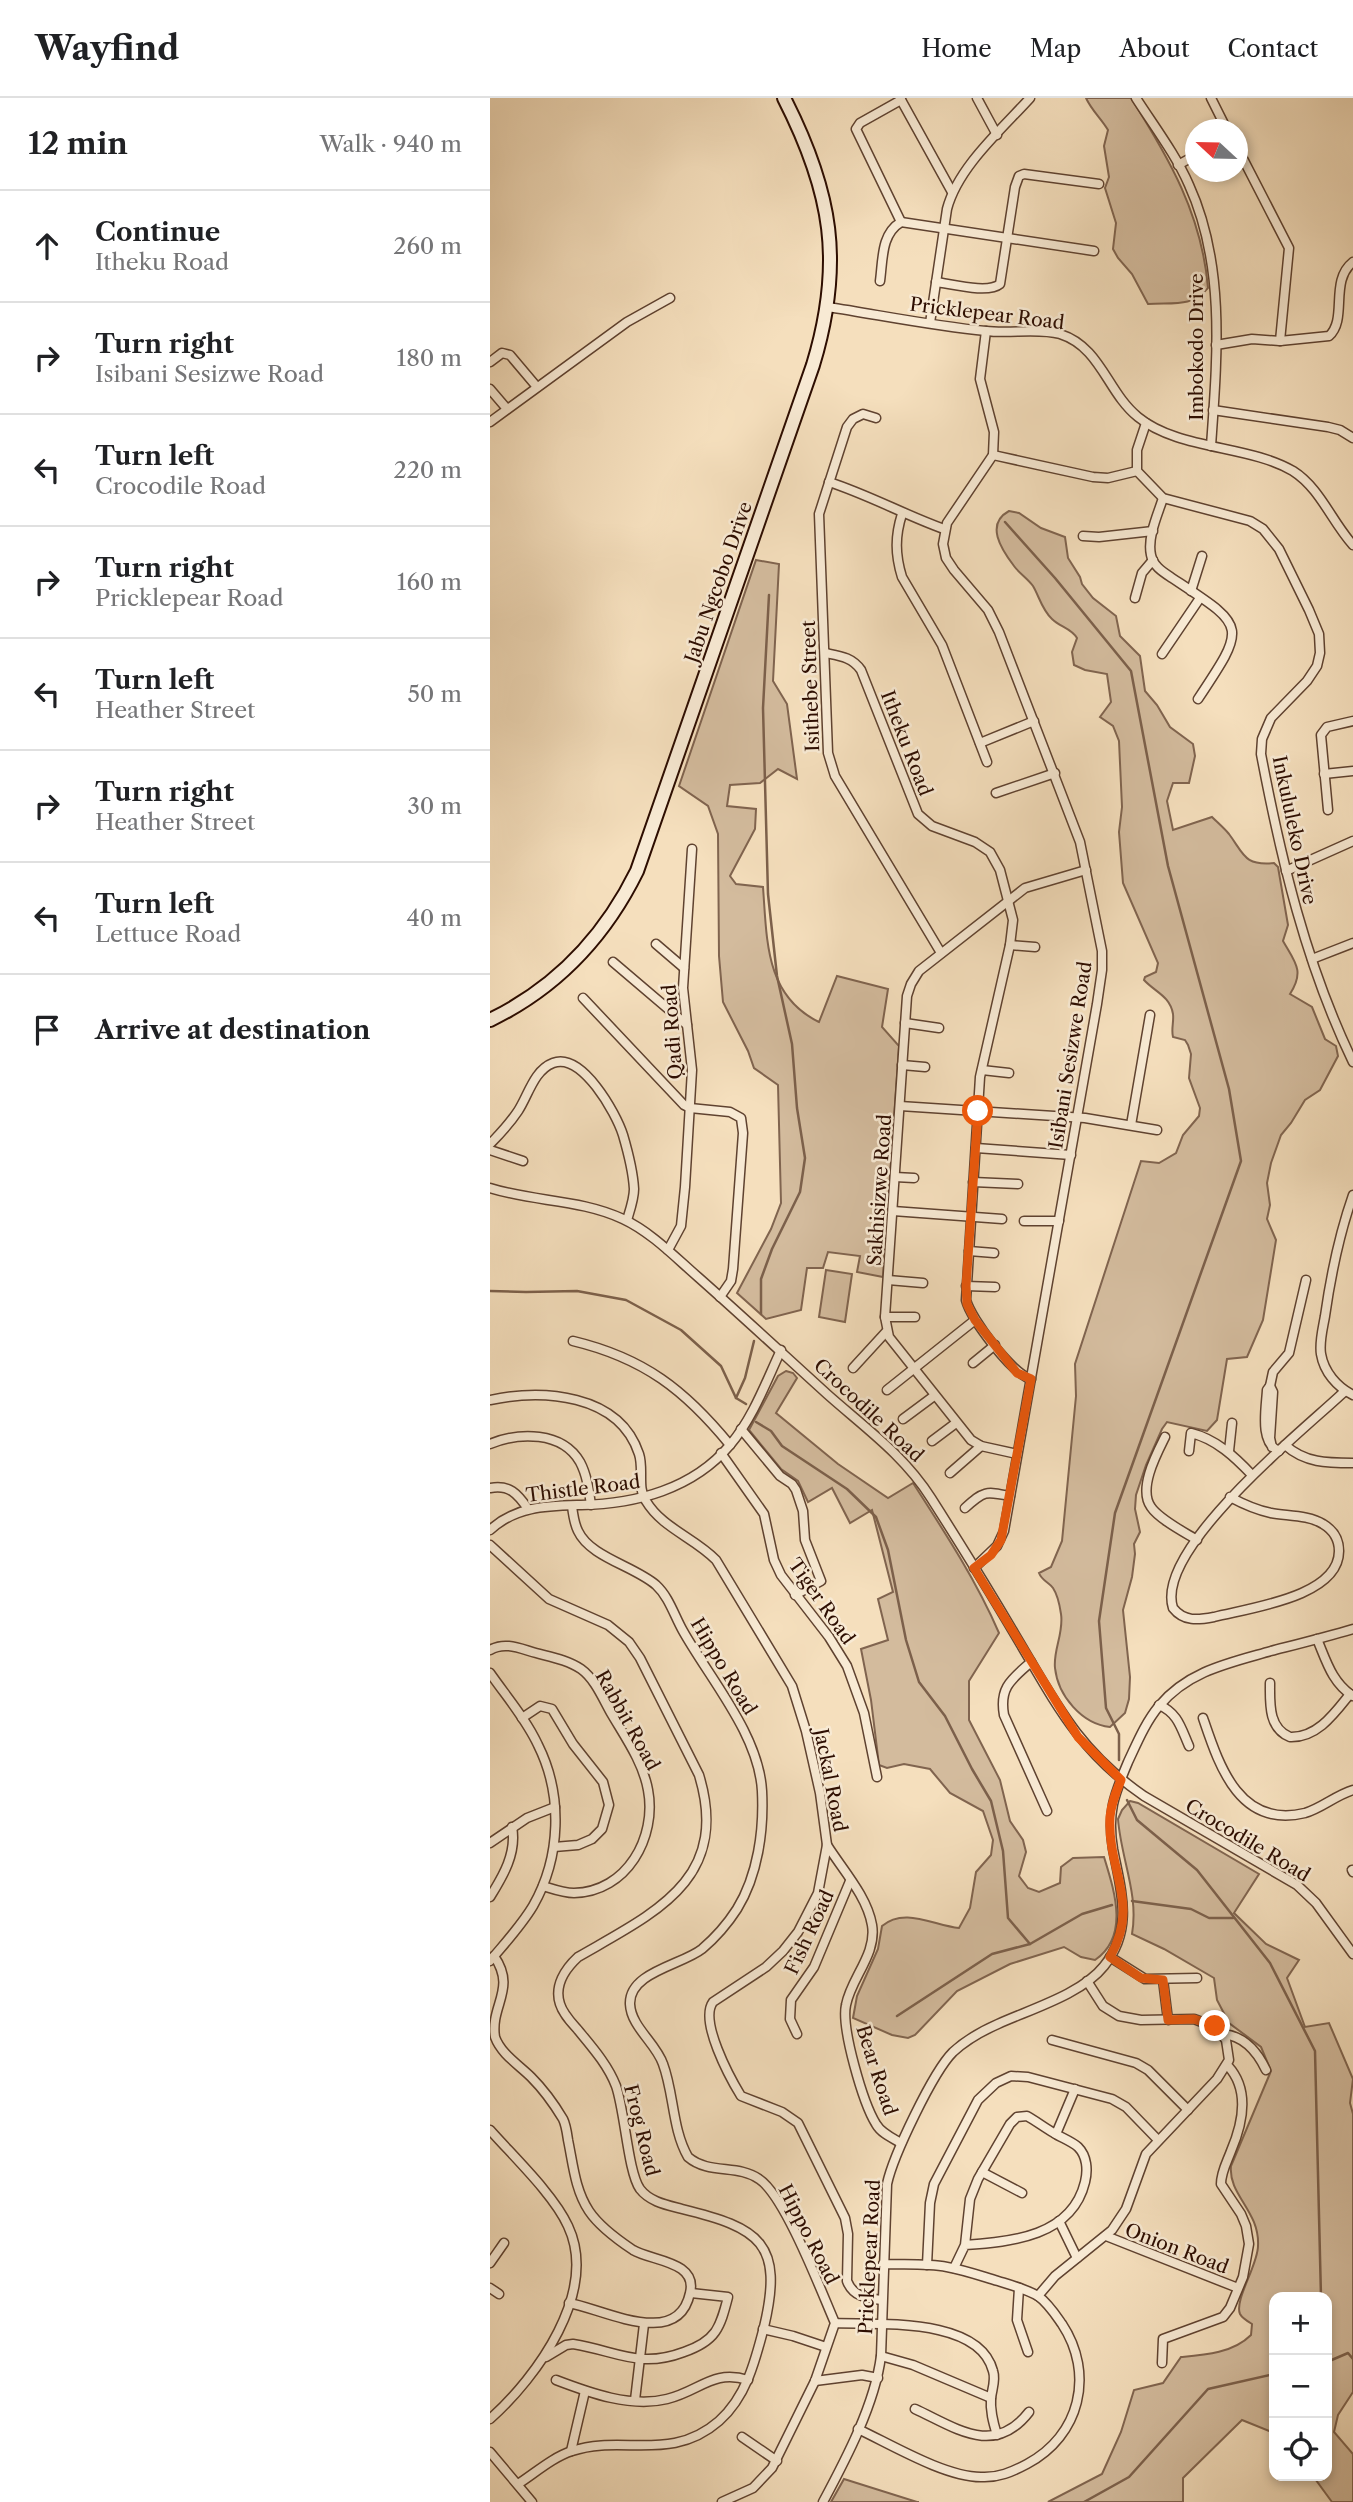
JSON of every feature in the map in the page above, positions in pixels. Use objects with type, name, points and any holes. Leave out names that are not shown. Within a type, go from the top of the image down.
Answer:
[{"type":"main road","name":"Jabu Ngcobo Drive","points":[[490,1020],[542,989],[579,956],[611,918],[637,870],[813,365],[828,307],[831,265],[825,209],[810,152],[784,98]]},
{"type":"street","points":[[977,98],[997,135]]},
{"type":"street","points":[[930,323],[952,192],[971,164],[1030,98]]},
{"type":"street","name":"Imbokodo Drive","points":[[1136,98],[1178,165],[1198,206],[1208,238],[1214,281],[1216,345],[1211,446]]},
{"type":"street","points":[[1211,98],[1222,119]]},
{"type":"street","points":[[901,222],[856,129],[860,123],[900,99],[952,192]]},
{"type":"street","points":[[1178,165],[1185,161]]},
{"type":"street","points":[[1248,170],[1289,248],[1280,341]]},
{"type":"street","points":[[936,282],[986,289],[997,287],[1001,281],[1014,187],[1019,176],[1024,174],[1099,184]]},
{"type":"street","points":[[880,281],[887,236],[890,229],[901,222],[1094,251]]},
{"type":"street","points":[[1216,345],[1252,339],[1280,341],[1325,338],[1332,334],[1336,326],[1343,275],[1353,262]]},
{"type":"street","points":[[490,422],[627,322],[670,298]]},
{"type":"street","name":"Pricklepear Road","points":[[828,307],[986,331],[1051,332],[1072,340],[1091,353],[1125,405],[1146,423],[1211,446],[1272,462],[1295,472],[1314,491],[1353,545]]},
{"type":"street","points":[[829,482],[864,495],[902,514],[944,528],[993,455],[994,432],[980,379],[986,331]]},
{"type":"street","points":[[490,362],[502,353],[510,355],[537,387]]},
{"type":"street","points":[[490,389],[507,409]]},
{"type":"street","points":[[1213,410],[1328,427],[1340,430],[1353,439]]},
{"type":"street","name":"Isithebe Street","points":[[877,418],[863,414],[849,423],[820,505],[818,523],[827,744],[832,768],[941,953]]},
{"type":"street","points":[[1146,423],[1137,450],[1137,471],[1163,498],[1153,531],[1150,550],[1153,560],[1160,570],[1227,618],[1233,637],[1226,656],[1198,699]]},
{"type":"street","points":[[993,455],[1093,477],[1108,478],[1137,471]]},
{"type":"street","name":"Inkululeko Drive","points":[[1163,498],[1250,521],[1264,529],[1284,558],[1319,634],[1320,653],[1315,670],[1271,718],[1262,739],[1261,754],[1286,871],[1312,959],[1353,1062]]},
{"type":"street","points":[[902,514],[896,533],[902,577],[942,645],[987,762]]},
{"type":"street","name":"Isibani Sesizwe Road","points":[[944,528],[946,558],[994,619],[1076,829],[1100,938],[1102,970],[1001,1540],[991,1555],[974,1568]]},
{"type":"street","points":[[1083,536],[1099,537],[1153,531]]},
{"type":"street","points":[[1191,591],[1202,556]]},
{"type":"street","points":[[1135,598],[1142,573],[1153,560]]},
{"type":"street","points":[[1162,654],[1200,598]]},
{"type":"street","name":"Itheku Road","points":[[825,653],[847,657],[861,670],[918,814],[932,826],[975,842],[990,852],[1000,870],[1010,900],[1013,920],[1010,945],[982,1070],[966,1286],[967,1304],[975,1320],[1017,1373],[1031,1379]]},
{"type":"street","points":[[980,743],[1034,721]]},
{"type":"street","points":[[1328,810],[1322,732],[1326,727],[1353,721]]},
{"type":"street","points":[[1324,774],[1353,771]]},
{"type":"street","points":[[996,793],[1055,774]]},
{"type":"street","points":[[1286,871],[1353,841]]},
{"type":"street","name":"Qadi Road","points":[[667,1250],[683,1221],[692,1070],[683,995],[692,849]]},
{"type":"street","name":"Sakhisizwe Road","points":[[886,1332],[905,1023],[913,979],[941,953],[1029,886],[1086,870]]},
{"type":"street","points":[[1312,959],[1353,943]]},
{"type":"street","points":[[656,944],[684,968]]},
{"type":"street","points":[[1010,945],[1035,947]]},
{"type":"street","points":[[613,962],[687,1026]]},
{"type":"street","points":[[583,998],[679,1101],[690,1108],[740,1116],[742,1122],[733,1269],[731,1281],[720,1297]]},
{"type":"street","points":[[1131,1125],[1150,1015]]},
{"type":"street","points":[[905,1023],[939,1028]]},
{"type":"street","points":[[490,1144],[513,1118],[545,1067],[559,1062],[569,1063],[580,1069],[611,1110],[623,1136],[634,1188],[627,1220]]},
{"type":"street","points":[[902,1065],[925,1067]]},
{"type":"street","points":[[982,1070],[1009,1073]]},
{"type":"street","points":[[900,1106],[1077,1118],[1157,1130]]},
{"type":"street","points":[[976,1148],[1071,1155]]},
{"type":"street","points":[[490,1150],[523,1161]]},
{"type":"street","points":[[895,1177],[914,1178]]},
{"type":"street","points":[[973,1182],[1018,1184]]},
{"type":"street","name":"Crocodile Road","points":[[490,1188],[580,1204],[627,1220],[667,1250],[781,1350],[884,1442],[917,1476],[1078,1737],[1121,1780],[1297,1885],[1316,1903],[1353,1954]]},
{"type":"street","points":[[1230,1497],[1261,1511],[1309,1519],[1325,1525],[1335,1535],[1338,1559],[1329,1576],[1311,1590],[1214,1617],[1185,1618],[1173,1608],[1171,1595],[1180,1569],[1197,1541],[1230,1497],[1279,1448],[1349,1393],[1326,1370],[1321,1347],[1331,1272],[1353,1195]]},
{"type":"street","points":[[893,1211],[1002,1219]]},
{"type":"street","points":[[1024,1221],[1059,1221]]},
{"type":"street","points":[[969,1251],[994,1253]]},
{"type":"street","points":[[888,1280],[923,1283]]},
{"type":"street","points":[[1306,1280],[1289,1353],[1273,1372],[1267,1390],[1266,1430],[1270,1445],[1308,1460],[1353,1463]]},
{"type":"street","points":[[966,1286],[995,1287]]},
{"type":"street","points":[[885,1317],[915,1317]]},
{"type":"street","points":[[887,1390],[975,1320]]},
{"type":"street","points":[[853,1368],[886,1332],[971,1440],[981,1446],[1017,1454]]},
{"type":"street","points":[[573,1341],[615,1353],[664,1379],[706,1416],[730,1445]]},
{"type":"street","points":[[973,1363],[995,1345]]},
{"type":"street","name":"Thistle Road","points":[[490,1530],[508,1517],[528,1509],[644,1498],[684,1481],[730,1445],[741,1429],[781,1350]]},
{"type":"street","points":[[490,1400],[525,1395],[564,1397],[584,1402],[609,1414],[627,1430],[638,1450],[644,1498]]},
{"type":"street","points":[[903,1419],[934,1396]]},
{"type":"street","points":[[932,1441],[956,1423]]},
{"type":"street","points":[[1229,1451],[1232,1423]]},
{"type":"street","points":[[741,1429],[780,1476],[792,1484],[803,1511],[805,1540],[821,1581],[795,1595]]},
{"type":"street","points":[[1189,1451],[1191,1433],[1201,1436],[1229,1451],[1252,1475]]},
{"type":"street","points":[[490,1444],[523,1436],[545,1438],[563,1445],[580,1462],[587,1479],[592,1505]]},
{"type":"street","points":[[1165,1437],[1145,1496],[1151,1508],[1197,1541]]},
{"type":"street","points":[[950,1473],[981,1446]]},
{"type":"street","name":"Tiger Road","points":[[721,1453],[764,1514],[774,1559],[795,1595],[829,1637],[847,1667],[864,1713],[877,1777]]},
{"type":"street","points":[[490,1488],[503,1486],[510,1489],[528,1509]]},
{"type":"street","points":[[965,1508],[988,1492],[1010,1496]]},
{"type":"street","name":"Jackal Road","points":[[644,1498],[658,1517],[701,1546],[716,1560],[792,1686],[806,1731],[820,1793],[827,1845],[818,1893],[798,1932],[783,1951],[766,1967],[713,2002],[709,2007],[708,2018],[721,2055],[741,2096],[782,2112],[802,2129],[845,2218],[849,2287],[859,2295],[882,2300]]},
{"type":"street","name":"Hippo Road","points":[[572,1506],[577,1530],[588,1544],[643,1576],[666,1598],[683,1631],[745,1732],[760,1775],[762,1810],[758,1851],[752,1878],[741,1901],[723,1927],[702,1949],[639,1982],[631,1998],[631,2011],[663,2064],[688,2157],[704,2166],[745,2172],[764,2182],[811,2266],[835,2323]]},
{"type":"street","name":"Frog Road","points":[[490,1545],[549,1599],[601,1621],[629,1642],[640,1658],[699,1775],[705,1794],[706,1823],[703,1844],[692,1873],[676,1894],[659,1909],[569,1965],[559,1985],[559,2003],[602,2059],[616,2086],[634,2174],[640,2190],[662,2204],[720,2218],[742,2228],[766,2253],[772,2276],[770,2301],[748,2380],[740,2397],[710,2428],[676,2443],[658,2446],[602,2446],[571,2451],[518,2484]]},
{"type":"street","name":"Pricklepear Road","points":[[823,2502],[858,2429],[878,2378],[887,2184],[893,2160],[938,2073],[953,2053],[978,2034],[1087,1982],[1110,1957],[1120,1938],[1125,1909],[1110,1819],[1121,1780],[1142,1731],[1160,1705],[1185,1683],[1216,1666],[1353,1629]]},
{"type":"street","points":[[1270,1683],[1272,1719],[1277,1729],[1290,1737],[1308,1734],[1325,1723],[1351,1695],[1331,1673],[1317,1639]]},
{"type":"street","name":"Rabbit Road","points":[[490,1650],[501,1645],[517,1647],[567,1662],[586,1673],[636,1756],[648,1789],[648,1832],[640,1850],[624,1872],[583,1892],[567,1893],[543,1886]]},
{"type":"street","points":[[1031,1662],[1007,1686],[1002,1697],[1002,1706],[1048,1811]]},
{"type":"street","points":[[490,1673],[538,1744],[546,1762],[555,1807],[554,1847],[543,1886],[526,1917],[492,1959],[502,1967],[504,1977],[494,2018],[496,2040],[547,2095],[564,2121],[577,2184],[588,2210],[634,2251],[668,2262],[688,2274],[691,2293],[685,2306],[663,2323],[644,2324],[569,2302]]},
{"type":"street","points":[[1160,1705],[1170,1709],[1176,1716],[1189,1746]]},
{"type":"street","points":[[522,1718],[540,1706],[552,1709],[573,1744],[603,1782],[608,1797],[608,1812],[597,1834],[578,1845],[554,1847]]},
{"type":"street","points":[[1203,1718],[1220,1767],[1229,1783],[1241,1795],[1265,1811],[1277,1814],[1304,1813],[1353,1790]]},
{"type":"street","points":[[490,1843],[535,1814],[555,1807]]},
{"type":"street","points":[[490,1898],[509,1861],[512,1827]]},
{"type":"street","name":"Bear Road","points":[[827,1845],[868,1914],[872,1939],[845,2006],[847,2041],[869,2110],[877,2126],[901,2143]]},
{"type":"street","name":"Fish Road","points":[[797,2034],[790,2020],[791,2000],[814,1967],[850,1881]]},
{"type":"street","points":[[1110,1957],[1141,1978],[1197,1978]]},
{"type":"street","points":[[1163,1980],[1168,2020]]},
{"type":"street","points":[[1038,2296],[1049,2281],[1106,2236],[1122,2216],[1143,2158],[1227,2066],[1229,2049],[1223,2034],[1215,2026],[1203,2021],[1128,2019],[1103,2006],[1087,1982]]},
{"type":"street","points":[[1223,2034],[1236,2037],[1250,2046],[1266,2070]]},
{"type":"street","points":[[1052,2040],[1136,2063],[1148,2070],[1188,2109]]},
{"type":"street","points":[[1162,2363],[1163,2339],[1223,2317],[1238,2288],[1248,2254],[1245,2220],[1223,2188],[1221,2179],[1237,2135],[1243,2106],[1237,2078],[1227,2066]]},
{"type":"street","points":[[928,2265],[930,2203],[934,2184],[978,2100],[996,2082],[1011,2076],[1040,2079],[1119,2103],[1158,2140]]},
{"type":"street","points":[[1056,2134],[1075,2089]]},
{"type":"street","points":[[954,2268],[965,2245],[970,2199],[1005,2131],[1017,2117],[1027,2116],[1076,2145],[1084,2155],[1087,2176],[1078,2204],[1068,2215],[1041,2231],[1015,2240],[965,2245]]},
{"type":"street","points":[[490,2420],[521,2390],[543,2359],[569,2302],[575,2278],[576,2256],[567,2224],[552,2202],[491,2134]]},
{"type":"street","points":[[982,2172],[1022,2193]]},
{"type":"street","points":[[1059,2221],[1077,2258]]},
{"type":"street","name":"Onion Road","points":[[1106,2236],[1238,2288]]},
{"type":"street","points":[[490,2263],[504,2243]]},
{"type":"street","points":[[858,2429],[947,2470],[970,2477],[989,2477],[1005,2474],[1044,2454],[1061,2437],[1078,2400],[1078,2361],[1071,2338],[1052,2310],[1038,2296],[954,2268],[883,2264]]},
{"type":"street","points":[[490,2288],[499,2294]]},
{"type":"street","points":[[1019,2288],[1017,2320],[1028,2352]]},
{"type":"street","points":[[543,2359],[573,2344],[640,2360],[663,2359],[704,2344],[720,2326],[728,2297],[691,2293]]},
{"type":"street","points":[[722,2502],[753,2488],[768,2474],[777,2460],[815,2381],[835,2323],[937,2329],[974,2343],[982,2350],[994,2372],[992,2419],[997,2435]]},
{"type":"street","points":[[635,2400],[644,2324]]},
{"type":"street","points":[[763,2329],[827,2347]]},
{"type":"street","points":[[881,2356],[914,2365],[991,2398]]},
{"type":"street","points":[[556,2379],[585,2391],[635,2400],[667,2399],[724,2375],[748,2380]]},
{"type":"street","points":[[815,2381],[862,2375],[878,2378]]},
{"type":"street","points":[[571,2451],[585,2391]]},
{"type":"street","points":[[915,2409],[969,2435],[997,2435],[1018,2424],[1029,2412]]},
{"type":"street","points":[[742,2437],[777,2460]]},
{"type":"street","points":[[490,2452],[532,2502]]},
{"type":"shaded area","points":[[1086,98],[1131,98],[1170,165],[1191,212],[1205,261],[1208,288],[1195,299],[1181,303],[1148,304],[1132,274],[1113,249],[1116,223],[1105,188],[1109,177],[1104,146],[1108,130]]},
{"type":"shaded area","points":[[1009,511],[1019,513],[1041,528],[1065,537],[1068,558],[1082,584],[1093,598],[1116,616],[1120,636],[1140,656],[1145,691],[1170,727],[1193,744],[1195,756],[1189,783],[1173,783],[1167,801],[1173,830],[1212,817],[1246,857],[1256,863],[1274,863],[1278,867],[1288,925],[1283,941],[1298,973],[1290,994],[1312,1007],[1325,1039],[1336,1046],[1338,1056],[1320,1090],[1305,1100],[1281,1135],[1271,1163],[1267,1183],[1270,1205],[1267,1219],[1276,1240],[1263,1320],[1247,1357],[1227,1359],[1217,1420],[1207,1431],[1167,1422],[1146,1465],[1136,1495],[1135,1509],[1140,1532],[1134,1544],[1132,1577],[1123,1610],[1130,1677],[1129,1699],[1125,1713],[1110,1727],[1100,1725],[1081,1714],[1061,1689],[1055,1661],[1062,1621],[1061,1611],[1054,1591],[1039,1573],[1051,1567],[1062,1541],[1076,1396],[1075,1364],[1141,1161],[1159,1163],[1176,1153],[1183,1135],[1199,1116],[1200,1108],[1189,1078],[1191,1054],[1188,1045],[1185,1040],[1173,1037],[1173,1017],[1169,1003],[1144,980],[1156,972],[1158,963],[1123,883],[1119,832],[1122,807],[1119,741],[1113,726],[1100,717],[1111,702],[1107,674],[1074,665],[1072,652],[1077,638],[1049,615],[1033,586],[1004,552],[997,530],[1002,516]]},
{"type":"shaded area","points":[[756,560],[779,564],[773,681],[787,704],[797,779],[778,769],[760,783],[730,785],[727,806],[756,809],[755,829],[730,876],[736,884],[763,887],[772,965],[788,997],[801,1011],[819,1022],[837,976],[888,989],[882,1027],[899,1046],[883,1277],[857,1272],[860,1256],[828,1252],[823,1268],[807,1268],[801,1310],[766,1319],[737,1293],[771,1229],[781,1203],[778,1085],[754,1068],[723,1002],[719,956],[718,834],[708,806],[679,786]]},
{"type":"shaded area","points":[[826,1270],[852,1274],[845,1322],[819,1317]]},
{"type":"shaded area","points":[[786,1371],[797,1378],[776,1413],[838,1464],[888,1498],[913,1483],[959,1556],[990,1613],[999,1633],[969,1681],[969,1720],[1000,1780],[1010,1821],[1023,1840],[1026,1852],[1019,1876],[1028,1888],[1039,1892],[1060,1883],[1061,1867],[1073,1858],[1104,1857],[1115,1898],[1116,1926],[1113,1938],[1106,1950],[1095,1960],[1081,1957],[1064,1947],[1010,1964],[957,1991],[915,2035],[908,2038],[892,2035],[853,2018],[857,1996],[878,1949],[882,1926],[909,1917],[959,1928],[970,1908],[976,1872],[991,1855],[993,1840],[983,1811],[950,1793],[930,1769],[904,1764],[887,1768],[879,1765],[861,1649],[888,1640],[878,1599],[893,1592],[872,1510],[850,1523],[832,1488],[808,1502],[798,1481],[781,1469],[749,1430],[778,1376]]},
{"type":"shaded area","points":[[1130,1801],[1138,1803],[1259,1874],[1234,1913],[1266,1944],[1299,1960],[1287,1978],[1305,2027],[1329,2023],[1353,2079],[1350,2103],[1353,2114],[1353,2392],[1338,2415],[1334,2432],[1353,2454],[1353,2502],[1332,2502],[1317,2481],[1332,2481],[1332,2292],[1269,2292],[1269,2431],[1242,2420],[1183,2478],[1183,2502],[1048,2502],[1102,2474],[1121,2432],[1134,2390],[1163,2383],[1181,2357],[1227,2349],[1251,2335],[1252,2324],[1241,2315],[1239,2308],[1257,2254],[1257,2234],[1250,2213],[1234,2186],[1231,2166],[1271,2071],[1261,2047],[1229,2023],[1217,2000],[1214,1978],[1132,1934],[1133,1905],[1118,1819]]},
{"type":"shaded area","points":[[844,2479],[917,2502],[831,2502]]},
{"type":"waterway","points":[[1005,522],[1131,671],[1168,866],[1229,1089],[1241,1161],[1115,1513],[1099,1621],[1106,1708],[1119,1734],[1119,1760]]},
{"type":"waterway","points":[[761,1314],[761,1279],[772,1249],[800,1192],[805,1158],[797,1108],[792,1044],[777,976],[768,894],[763,708],[769,595]]},
{"type":"waterway","points":[[490,1291],[577,1291],[626,1300],[681,1330],[721,1366],[736,1398],[746,1404]]},
{"type":"waterway","points":[[736,1398],[745,1378],[754,1341]]},
{"type":"waterway","points":[[756,1422],[771,1431],[782,1446],[847,1489],[876,1517],[888,1550],[906,1640],[919,1682],[945,1716],[991,1801],[1003,1851],[1008,1918],[1030,1944]]},
{"type":"waterway","points":[[1127,1800],[1137,1820],[1197,1870],[1270,1963],[1315,2051],[1321,2292]]},
{"type":"waterway","points":[[1132,1901],[1191,1909],[1209,1918],[1233,1918]]},
{"type":"waterway","points":[[897,2016],[992,1954],[1030,1944],[1082,1914],[1112,1905]]},
{"type":"waterway","points":[[1332,2360],[1348,2353],[1353,2359]]},
{"type":"waterway","points":[[1084,2502],[1129,2477],[1208,2389],[1269,2375]]},
{"type":"route","points":[[978,1111],[966,1300],[975,1320],[1017,1373],[1031,1379],[1001,1540],[991,1555],[974,1568],[1078,1737],[1121,1780],[1114,1797],[1110,1819],[1125,1909],[1120,1938],[1110,1957],[1141,1978],[1163,1980],[1168,2020],[1194,2019],[1215,2026]]}]
